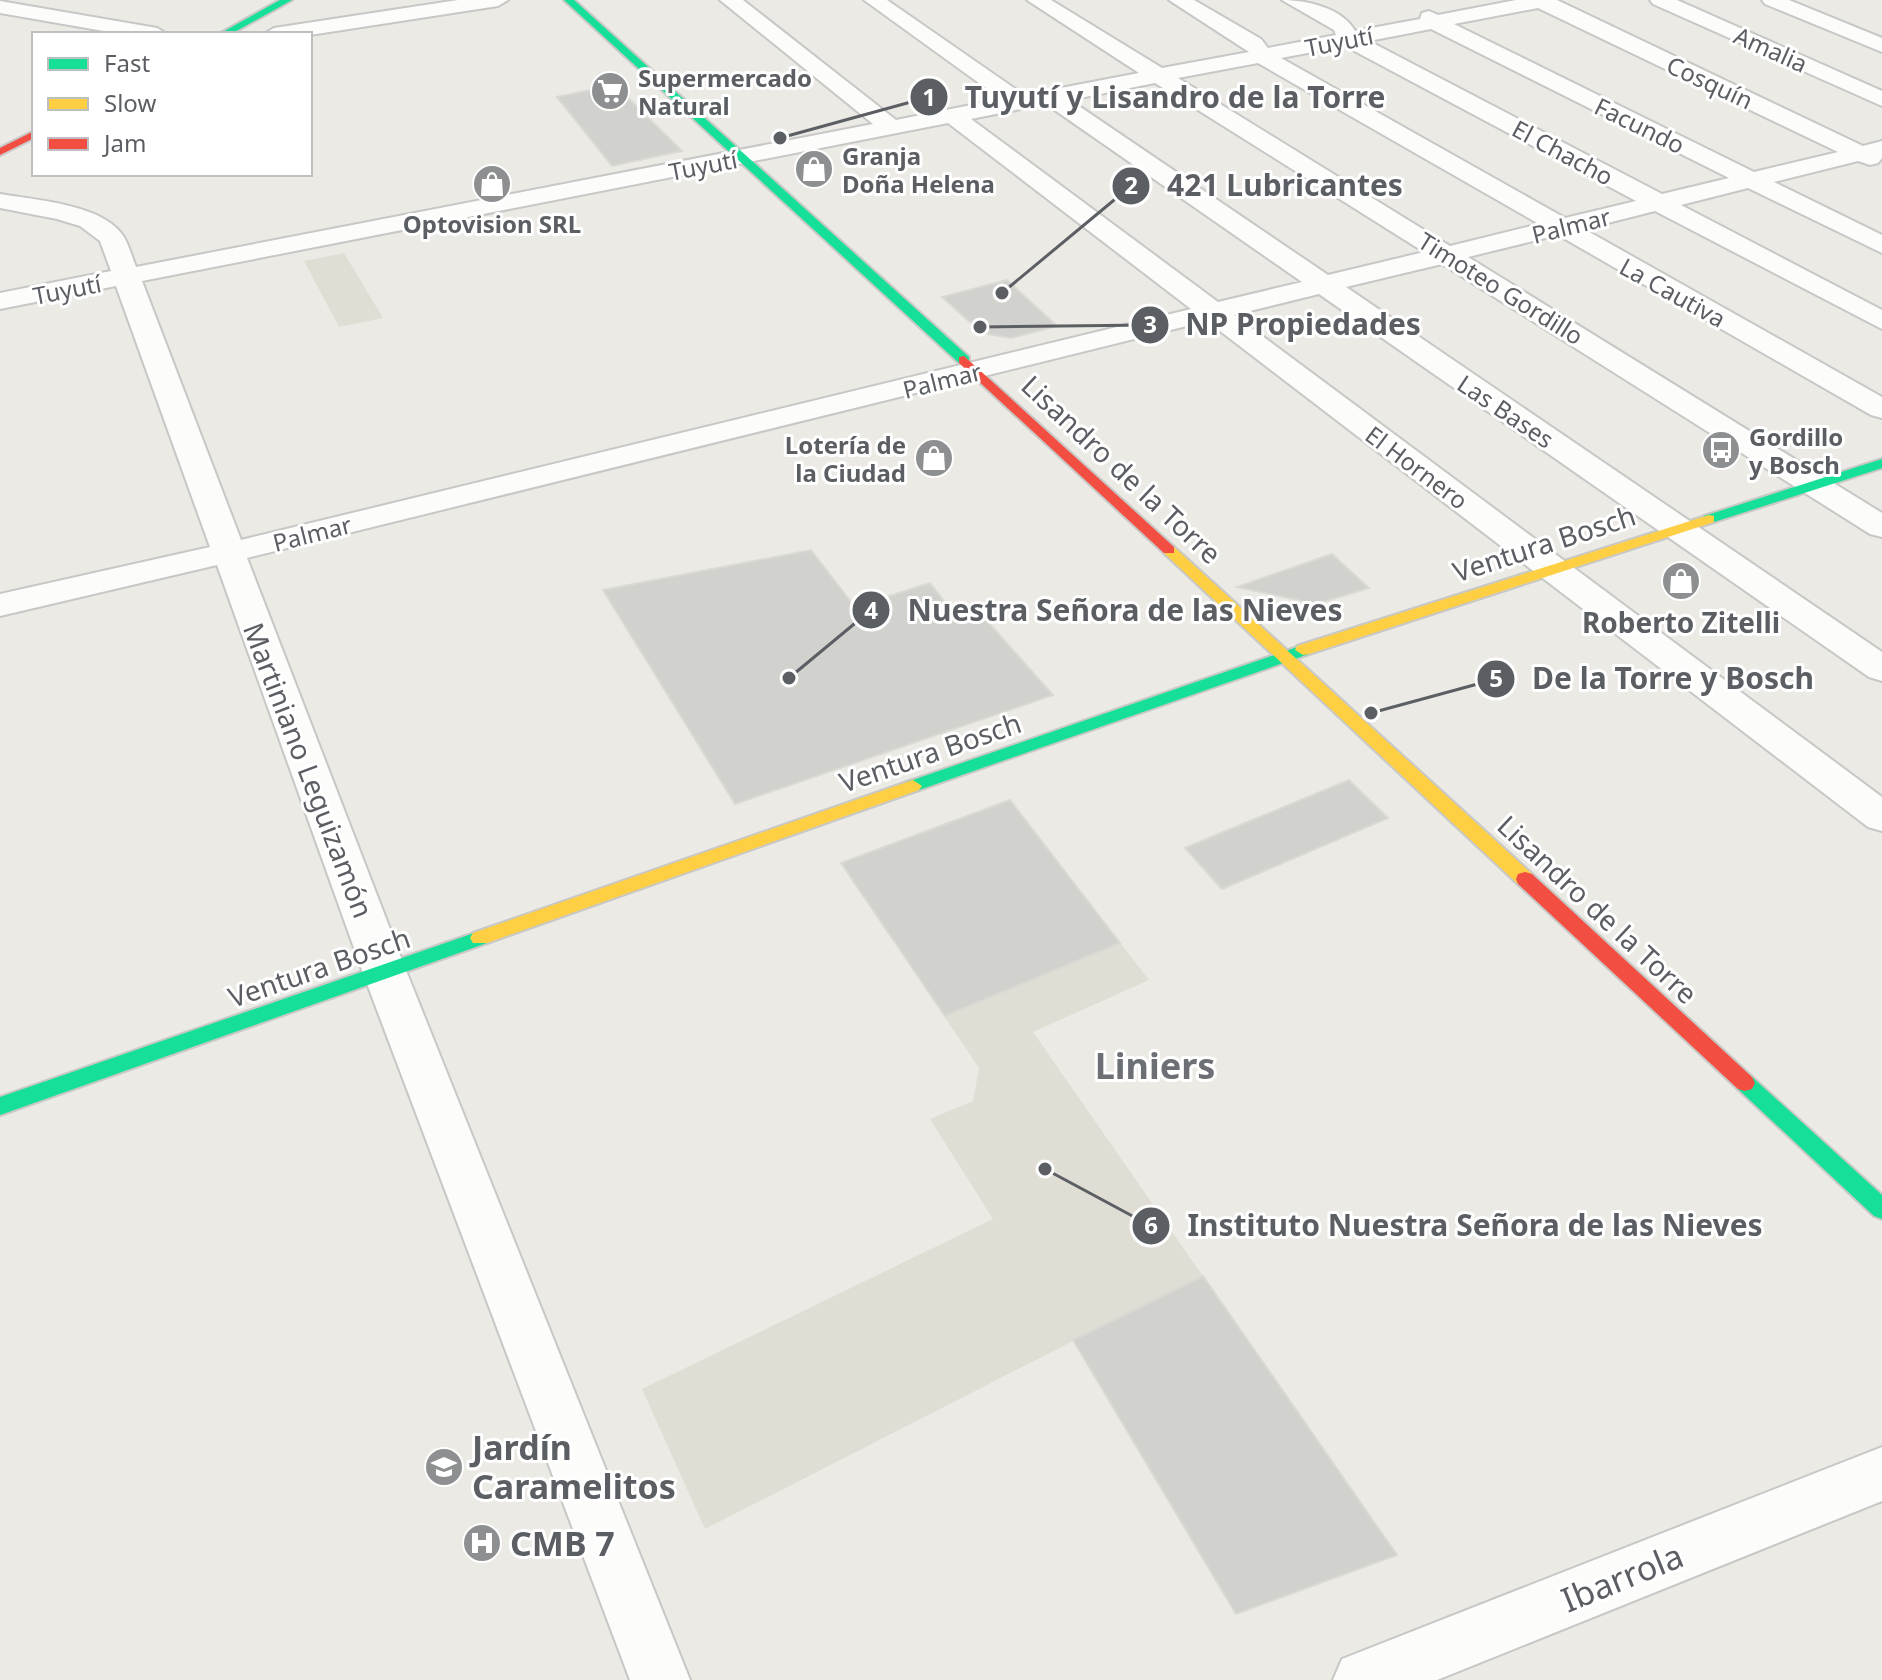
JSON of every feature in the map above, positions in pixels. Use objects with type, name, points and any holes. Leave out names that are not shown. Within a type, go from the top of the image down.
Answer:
[{"type":"street","points":[[228,32],[287,0]]},
{"type":"street","points":[[287,32],[498,0]]},
{"type":"street","name":"Lisandro de la Torre","points":[[569,0],[977,371],[1282,657],[1882,1209]]},
{"type":"street","points":[[730,0],[892,128]]},
{"type":"street","points":[[874,0],[1021,103]]},
{"type":"street","name":"Timoteo Gordillo","points":[[1037,0],[1882,527]]},
{"type":"street","name":"La Cautiva","points":[[1179,0],[1254,43],[1262,56],[1882,409]]},
{"type":"street","name":"El Chacho","points":[[1292,0],[1342,26],[1349,39],[1882,321]]},
{"type":"street","name":"Tuyutí","points":[[0,301],[1542,0]]},
{"type":"street","name":"Cosquín","points":[[1542,0],[1875,155]]},
{"type":"street","name":"Amalia","points":[[1660,0],[1882,99]]},
{"type":"street","points":[[1772,0],[1882,46]]},
{"type":"street","name":"Facundo","points":[[1414,5],[1425,11],[1433,22],[1882,245]]},
{"type":"street","points":[[0,7],[145,32]]},
{"type":"street","name":"Las Bases","points":[[1051,97],[1882,669]]},
{"type":"street","name":"El Hornero","points":[[953,116],[1882,817]]},
{"type":"street","points":[[0,152],[32,135]]},
{"type":"street","name":"Palmar","points":[[0,605],[227,553],[1752,180],[1875,155]]},
{"type":"street","name":"Martiniano Leguizamón","points":[[0,201],[79,217],[101,226],[112,238],[385,973],[660,1680]]},
{"type":"street","name":"Ventura Bosch","points":[[0,1106],[1282,657],[1882,463]]},
{"type":"street","name":"Ibarrola","points":[[1363,1680],[1882,1474]]},
{"type":"shaded area","points":[[344,253],[383,318],[339,327],[304,261]]},
{"type":"shaded area","points":[[1010,800],[1149,980],[1033,1032],[1397,1555],[1236,1614],[1073,1341],[705,1529],[642,1389],[993,1219],[930,1119],[973,1101],[979,1068],[841,863]]},
{"type":"building","points":[[615,85],[682,151],[612,166],[557,97]]},
{"type":"building","points":[[1007,280],[1057,326],[1011,338],[982,333],[942,297]]},
{"type":"building","points":[[811,550],[855,607],[930,583],[958,619],[979,612],[1053,695],[735,804],[603,590]]},
{"type":"building","points":[[1332,554],[1369,588],[1316,604],[1237,587]]},
{"type":"building","points":[[1349,780],[1388,818],[1222,889],[1185,848]]},
{"type":"building","points":[[1010,800],[1120,943],[945,1016],[841,863]]},
{"type":"building","points":[[1203,1276],[1397,1555],[1236,1614],[1073,1340]]},
{"type":"traffic: fast","points":[[228,32],[287,0]]},
{"type":"traffic: fast","points":[[569,0],[964,360]]},
{"type":"traffic: fast","points":[[1709,519],[1882,463]]},
{"type":"traffic: fast","points":[[913,786],[1303,650]]},
{"type":"traffic: fast","points":[[0,1106],[480,938]]},
{"type":"traffic: fast","points":[[1745,1083],[1882,1209]]},
{"type":"traffic: slow","points":[[1303,650],[1709,519]]},
{"type":"traffic: slow","points":[[1169,550],[1525,879]]},
{"type":"traffic: slow","points":[[480,938],[913,786]]},
{"type":"traffic: jam","points":[[0,152],[32,135]]},
{"type":"traffic: jam","points":[[964,360],[1169,550]]},
{"type":"traffic: jam","points":[[1525,879],[1745,1083]]},
{"type":"place","name":"Supermercado Natural","points":[[610,91]]},
{"type":"place","name":"Tuyutí y Lisandro de la Torre","points":[[780,138]]},
{"type":"place","name":"Granja Doña Helena","points":[[814,169]]},
{"type":"place","name":"Optovision SRL","points":[[492,184]]},
{"type":"place","name":"421 Lubricantes","points":[[1002,293]]},
{"type":"place","name":"NP Propiedades","points":[[980,327]]},
{"type":"place","name":"Gordillo y Bosch","points":[[1721,450]]},
{"type":"place","name":"Lotería de la Ciudad","points":[[934,458]]},
{"type":"place","name":"Roberto Zitelli","points":[[1681,581]]},
{"type":"place","name":"Nuestra Señora de las Nieves","points":[[789,678]]},
{"type":"place","name":"De la Torre y Bosch","points":[[1371,713]]},
{"type":"place","name":"Instituto Nuestra Señora de las Nieves","points":[[1045,1169]]},
{"type":"place","name":"Jardín Caramelitos","points":[[444,1467]]},
{"type":"place","name":"CMB 7","points":[[482,1543]]},
{"type":"district","name":"Liniers","points":[[1155,1065]]}]
